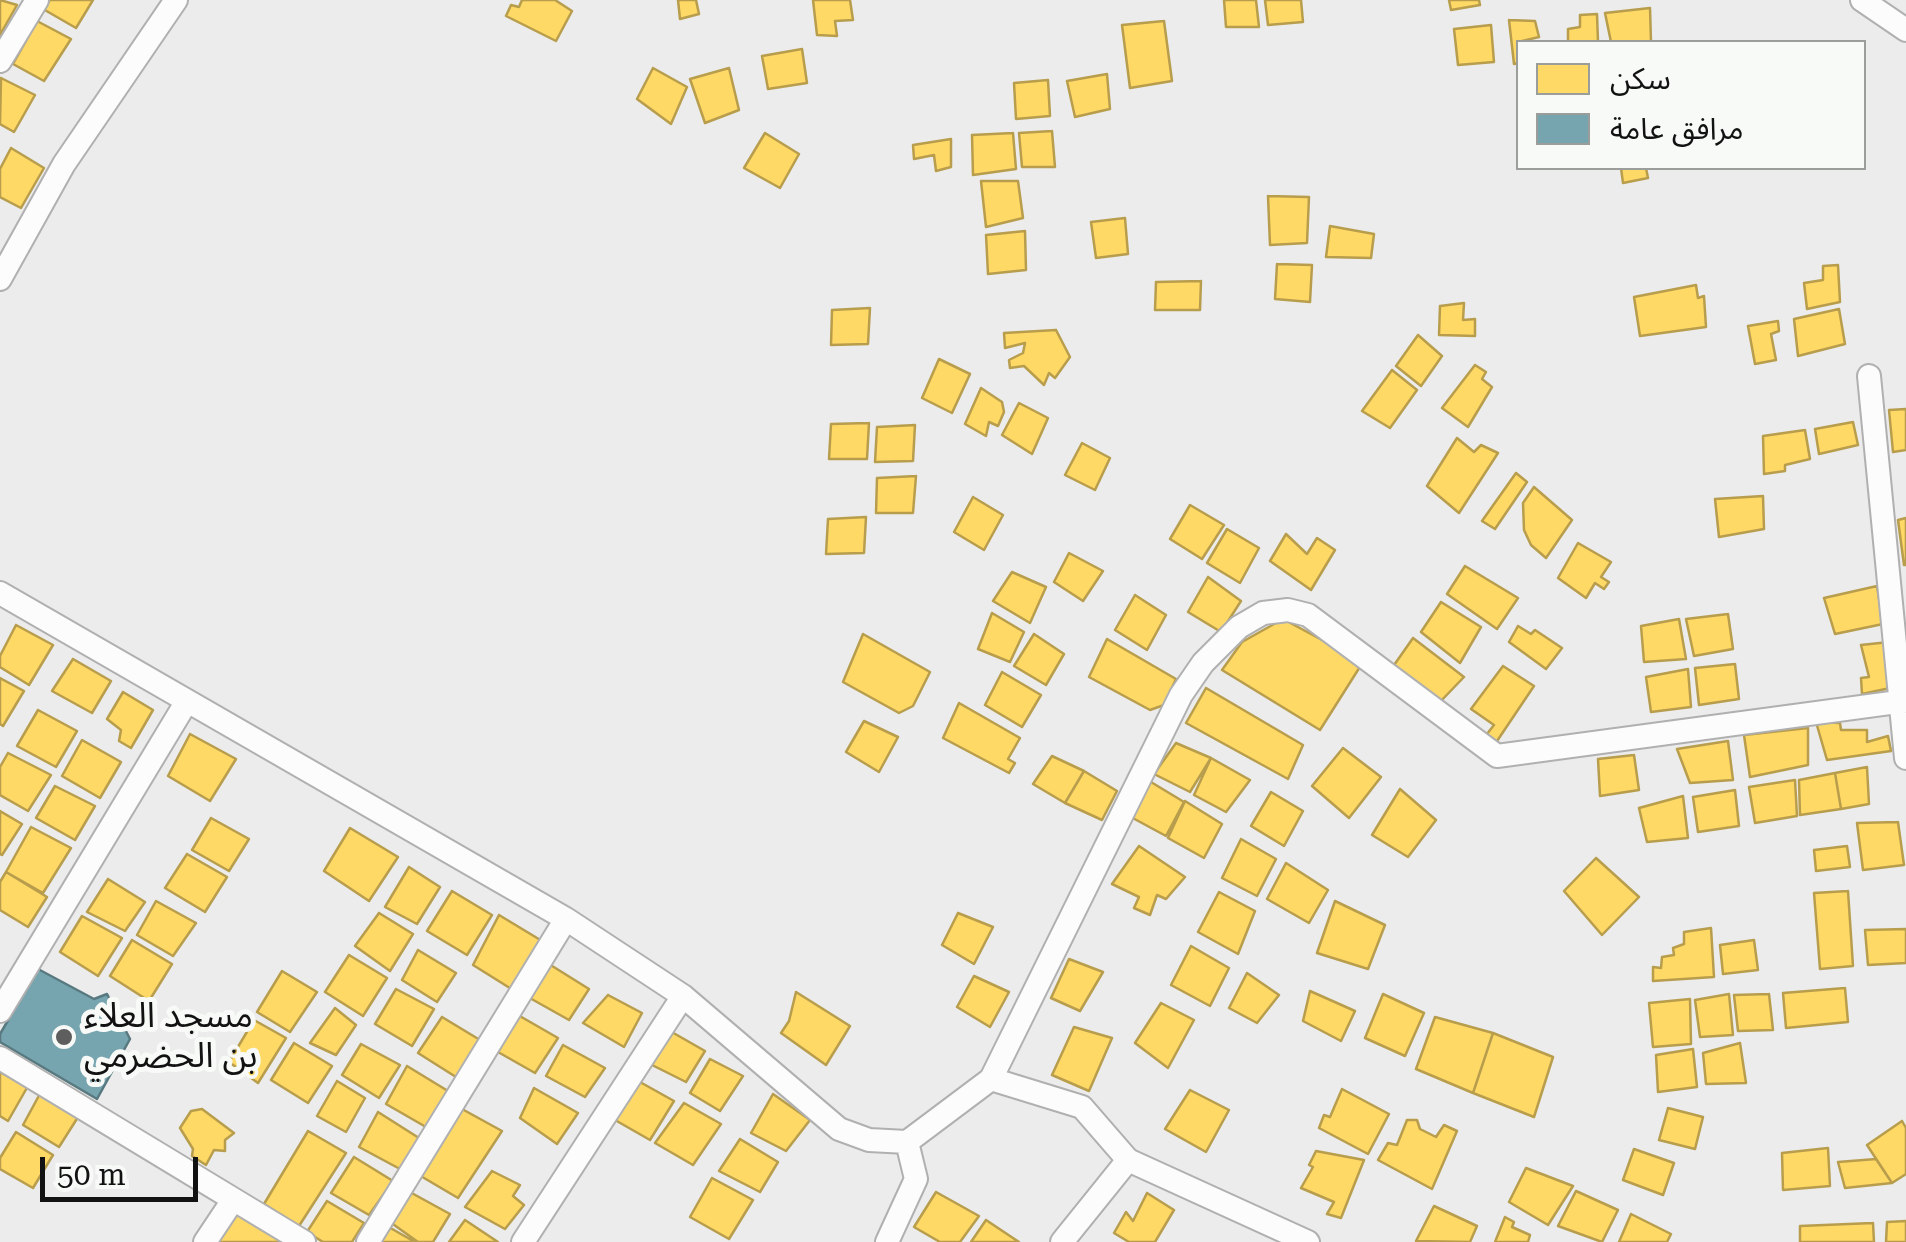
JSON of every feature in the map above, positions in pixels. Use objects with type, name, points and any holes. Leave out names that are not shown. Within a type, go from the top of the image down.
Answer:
[{"type":"street","points":[[0,61],[37,0]]},
{"type":"street","points":[[0,279],[64,164],[176,0]]},
{"type":"street","points":[[1862,0],[1906,30]]},
{"type":"street","points":[[1870,376],[1904,701],[1906,758]]},
{"type":"street","points":[[0,593],[566,919],[683,996],[839,1129],[869,1140],[907,1142],[991,1079],[1181,695],[1203,663],[1239,627],[1263,613],[1288,610],[1308,616],[1497,756],[1904,701]]},
{"type":"street","points":[[0,1010],[187,701]]},
{"type":"street","points":[[368,1242],[566,919]]},
{"type":"street","points":[[523,1242],[683,996]]},
{"type":"street","points":[[0,1058],[304,1242]]},
{"type":"street","points":[[991,1079],[1082,1108],[1128,1160],[1308,1242]]},
{"type":"street","points":[[888,1242],[916,1179],[907,1142]]},
{"type":"street","points":[[1062,1242],[1128,1160]]},
{"type":"street","points":[[206,1242],[233,1200]]},
{"type":"building: سكن","points":[[0,0],[17,5],[0,35]]},
{"type":"building: سكن","points":[[50,0],[93,0],[76,28],[43,9]]},
{"type":"building: سكن","points":[[522,0],[555,0],[572,11],[556,41],[506,16],[511,5],[519,7]]},
{"type":"building: سكن","points":[[678,0],[696,0],[699,14],[680,19]]},
{"type":"building: سكن","points":[[813,0],[850,0],[853,20],[835,21],[837,36],[817,35]]},
{"type":"building: سكن","points":[[1224,0],[1256,0],[1259,27],[1226,27]]},
{"type":"building: سكن","points":[[1265,0],[1301,0],[1303,22],[1268,25]]},
{"type":"building: سكن","points":[[1449,0],[1479,0],[1480,5],[1451,10]]},
{"type":"building: سكن","points":[[1650,8],[1651,40],[1611,40],[1605,13]]},
{"type":"building: سكن","points":[[1597,14],[1598,40],[1568,40],[1568,29],[1580,27],[1580,15]]},
{"type":"building: سكن","points":[[1509,20],[1535,21],[1539,37],[1516,40],[1514,64]]},
{"type":"building: سكن","points":[[37,21],[71,39],[44,81],[13,64]]},
{"type":"building: سكن","points":[[1164,21],[1172,81],[1130,88],[1122,25]]},
{"type":"building: سكن","points":[[1491,25],[1494,62],[1458,65],[1454,29]]},
{"type":"building: سكن","points":[[802,49],[807,83],[768,89],[762,56]]},
{"type":"building: سكن","points":[[653,68],[687,87],[671,124],[637,99]]},
{"type":"building: سكن","points":[[729,68],[739,110],[705,123],[690,79]]},
{"type":"building: سكن","points":[[1107,74],[1110,109],[1075,117],[1067,81]]},
{"type":"building: سكن","points":[[1,78],[35,95],[14,132],[0,124]]},
{"type":"building: سكن","points":[[1048,80],[1050,116],[1016,119],[1014,83]]},
{"type":"building: سكن","points":[[1052,131],[1055,167],[1022,167],[1019,133]]},
{"type":"building: سكن","points":[[765,133],[799,154],[780,188],[744,168]]},
{"type":"building: سكن","points":[[1013,133],[1016,169],[973,175],[972,135]]},
{"type":"building: سكن","points":[[951,139],[951,167],[936,171],[934,155],[914,159],[913,145]]},
{"type":"building: سكن","points":[[11,148],[44,168],[21,208],[0,197],[0,169]]},
{"type":"building: سكن","points":[[1621,170],[1646,170],[1648,178],[1623,183]]},
{"type":"building: سكن","points":[[981,181],[1018,181],[1023,218],[986,227]]},
{"type":"building: سكن","points":[[1268,196],[1309,197],[1307,243],[1270,245]]},
{"type":"building: سكن","points":[[1125,218],[1128,254],[1096,258],[1091,222]]},
{"type":"building: سكن","points":[[1330,226],[1374,234],[1371,258],[1326,257]]},
{"type":"building: سكن","points":[[1025,231],[1026,270],[988,274],[986,235]]},
{"type":"building: سكن","points":[[1277,264],[1312,265],[1310,302],[1275,299]]},
{"type":"building: سكن","points":[[1838,265],[1840,302],[1807,309],[1804,283],[1823,280],[1823,266]]},
{"type":"building: سكن","points":[[1201,281],[1200,310],[1155,310],[1156,282]]},
{"type":"building: سكن","points":[[1696,285],[1698,298],[1704,296],[1706,327],[1640,336],[1634,297]]},
{"type":"building: سكن","points":[[1464,303],[1463,320],[1475,319],[1475,336],[1439,335],[1440,306]]},
{"type":"building: سكن","points":[[870,308],[868,344],[831,345],[832,310]]},
{"type":"building: سكن","points":[[1839,309],[1845,344],[1798,356],[1794,319]]},
{"type":"building: سكن","points":[[1778,321],[1779,331],[1771,334],[1776,360],[1755,364],[1748,326]]},
{"type":"building: سكن","points":[[1056,330],[1070,357],[1055,378],[1049,373],[1044,385],[1024,366],[1010,368],[1009,360],[1023,353],[1025,343],[1005,348],[1004,333]]},
{"type":"building: سكن","points":[[1418,335],[1442,356],[1421,386],[1396,366]]},
{"type":"building: سكن","points":[[939,359],[970,374],[952,413],[922,398]]},
{"type":"building: سكن","points":[[1475,365],[1486,372],[1482,379],[1492,387],[1468,427],[1442,408]]},
{"type":"building: سكن","points":[[1392,370],[1417,390],[1390,428],[1362,411]]},
{"type":"building: سكن","points":[[981,388],[1002,402],[1004,412],[998,426],[989,422],[986,436],[965,424]]},
{"type":"building: سكن","points":[[1019,403],[1048,418],[1032,454],[1002,435]]},
{"type":"building: سكن","points":[[1906,409],[1906,450],[1893,452],[1889,410]]},
{"type":"building: سكن","points":[[1853,422],[1858,445],[1819,454],[1815,429]]},
{"type":"building: سكن","points":[[869,423],[867,459],[829,459],[831,424]]},
{"type":"building: سكن","points":[[915,425],[913,461],[875,462],[877,427]]},
{"type":"building: سكن","points":[[1805,430],[1810,459],[1785,465],[1785,471],[1764,474],[1763,436]]},
{"type":"building: سكن","points":[[1457,438],[1474,452],[1481,445],[1498,453],[1459,513],[1427,486]]},
{"type":"building: سكن","points":[[1082,443],[1110,458],[1095,490],[1065,475]]},
{"type":"building: سكن","points":[[1516,473],[1527,482],[1495,529],[1482,521]]},
{"type":"building: سكن","points":[[916,476],[913,513],[876,513],[877,478]]},
{"type":"building: سكن","points":[[1534,487],[1572,520],[1546,558],[1531,545],[1524,530],[1523,503]]},
{"type":"building: سكن","points":[[1763,496],[1764,529],[1719,537],[1715,499]]},
{"type":"building: سكن","points":[[973,497],[1003,515],[984,550],[954,532]]},
{"type":"building: سكن","points":[[1190,505],[1224,525],[1202,559],[1170,539]]},
{"type":"building: سكن","points":[[866,517],[864,553],[826,554],[828,519]]},
{"type":"building: سكن","points":[[1906,518],[1906,565],[1904,565],[1898,520]]},
{"type":"building: سكن","points":[[1227,529],[1259,548],[1240,583],[1207,563]]},
{"type":"building: سكن","points":[[1286,534],[1307,554],[1317,538],[1335,550],[1311,590],[1270,561]]},
{"type":"building: سكن","points":[[1578,543],[1611,562],[1601,577],[1609,582],[1604,589],[1595,583],[1586,598],[1558,578]]},
{"type":"building: سكن","points":[[1069,553],[1103,571],[1083,601],[1054,582]]},
{"type":"building: سكن","points":[[1465,566],[1518,598],[1497,629],[1447,594]]},
{"type":"building: سكن","points":[[1012,572],[1046,587],[1030,623],[993,601]]},
{"type":"building: سكن","points":[[1208,577],[1241,601],[1221,632],[1188,612]]},
{"type":"building: سكن","points":[[1877,586],[1883,624],[1835,634],[1824,598]]},
{"type":"building: سكن","points":[[1135,595],[1166,615],[1147,650],[1115,630]]},
{"type":"building: سكن","points":[[1441,602],[1481,627],[1460,663],[1421,632]]},
{"type":"building: سكن","points":[[992,613],[1024,632],[1010,662],[978,649]]},
{"type":"building: سكن","points":[[1728,614],[1733,649],[1694,656],[1686,619]]},
{"type":"building: سكن","points":[[1283,619],[1363,662],[1320,730],[1222,670],[1242,642]]},
{"type":"building: سكن","points":[[1679,619],[1686,659],[1644,662],[1641,626]]},
{"type":"building: سكن","points":[[16,625],[53,645],[29,685],[0,667],[0,656]]},
{"type":"building: سكن","points":[[1518,626],[1531,634],[1535,630],[1562,648],[1546,669],[1509,642]]},
{"type":"building: سكن","points":[[863,634],[930,672],[913,706],[899,713],[843,682]]},
{"type":"building: سكن","points":[[1034,634],[1064,654],[1046,685],[1014,666]]},
{"type":"building: سكن","points":[[1413,638],[1464,677],[1438,704],[1392,668]]},
{"type":"building: سكن","points":[[1107,639],[1176,679],[1164,705],[1150,710],[1089,677]]},
{"type":"building: سكن","points":[[1889,642],[1895,687],[1862,694],[1861,678],[1869,677],[1861,645]]},
{"type":"building: سكن","points":[[73,659],[111,681],[92,713],[52,691]]},
{"type":"building: سكن","points":[[1735,664],[1739,699],[1699,705],[1695,668]]},
{"type":"building: سكن","points":[[1503,666],[1534,686],[1493,747],[1483,739],[1494,725],[1471,709]]},
{"type":"building: سكن","points":[[1688,669],[1691,707],[1651,712],[1646,677]]},
{"type":"building: سكن","points":[[1002,672],[1041,695],[1022,727],[985,705]]},
{"type":"building: سكن","points":[[0,678],[24,691],[3,726],[0,724]]},
{"type":"building: سكن","points":[[1206,688],[1303,745],[1288,779],[1186,723]]},
{"type":"building: سكن","points":[[123,692],[153,710],[131,748],[119,741],[121,730],[107,719]]},
{"type":"building: سكن","points":[[959,703],[1020,738],[1008,759],[1015,763],[1009,773],[943,738]]},
{"type":"building: سكن","points":[[38,710],[77,731],[56,767],[17,746]]},
{"type":"building: سكن","points":[[864,721],[898,737],[879,772],[846,752]]},
{"type":"building: سكن","points":[[1816,722],[1840,723],[1841,730],[1867,730],[1867,742],[1888,736],[1891,751],[1827,760]]},
{"type":"building: سكن","points":[[1808,728],[1808,765],[1750,777],[1744,735]]},
{"type":"building: سكن","points":[[190,734],[236,759],[210,801],[168,776]]},
{"type":"building: سكن","points":[[82,740],[121,762],[100,798],[62,776]]},
{"type":"building: سكن","points":[[1728,741],[1733,780],[1690,783],[1677,749]]},
{"type":"building: سكن","points":[[1176,743],[1211,758],[1190,792],[1154,774]]},
{"type":"building: سكن","points":[[1343,748],[1381,777],[1349,818],[1312,786]]},
{"type":"building: سكن","points":[[8,753],[51,775],[28,811],[0,795],[0,767]]},
{"type":"building: سكن","points":[[1634,755],[1639,790],[1600,796],[1598,759]]},
{"type":"building: سكن","points":[[1052,756],[1084,771],[1065,803],[1033,784]]},
{"type":"building: سكن","points":[[1211,758],[1250,780],[1226,812],[1194,795]]},
{"type":"building: سكن","points":[[1867,767],[1869,804],[1841,809],[1835,773]]},
{"type":"building: سكن","points":[[1084,771],[1117,791],[1102,820],[1065,803]]},
{"type":"building: سكن","points":[[1835,773],[1841,809],[1800,815],[1799,780]]},
{"type":"building: سكن","points":[[1146,779],[1184,802],[1166,836],[1129,816]]},
{"type":"building: سكن","points":[[1795,780],[1797,816],[1755,823],[1749,787]]},
{"type":"building: سكن","points":[[55,786],[95,806],[75,840],[36,818]]},
{"type":"building: سكن","points":[[1400,789],[1436,820],[1408,857],[1372,835]]},
{"type":"building: سكن","points":[[1735,790],[1739,826],[1698,832],[1693,797]]},
{"type":"building: سكن","points":[[1271,792],[1303,811],[1284,846],[1251,826]]},
{"type":"building: سكن","points":[[1683,796],[1688,838],[1647,842],[1639,808]]},
{"type":"building: سكن","points":[[1185,801],[1222,824],[1204,858],[1168,838]]},
{"type":"building: سكن","points":[[0,811],[22,824],[2,855],[0,854]]},
{"type":"building: سكن","points":[[211,818],[249,839],[229,871],[192,850]]},
{"type":"building: سكن","points":[[1898,822],[1904,865],[1863,870],[1857,823]]},
{"type":"building: سكن","points":[[31,827],[71,848],[43,893],[6,872]]},
{"type":"building: سكن","points":[[350,828],[398,857],[369,901],[324,871]]},
{"type":"building: سكن","points":[[1241,839],[1276,859],[1257,896],[1222,878]]},
{"type":"building: سكن","points":[[1139,846],[1185,877],[1166,899],[1157,895],[1150,915],[1134,908],[1139,897],[1112,884]]},
{"type":"building: سكن","points":[[1847,846],[1850,867],[1816,871],[1814,850]]},
{"type":"building: سكن","points":[[187,854],[227,877],[205,912],[165,888]]},
{"type":"building: سكن","points":[[1596,858],[1639,897],[1602,935],[1564,891]]},
{"type":"building: سكن","points":[[1286,863],[1328,890],[1309,923],[1267,899]]},
{"type":"building: سكن","points":[[409,867],[440,887],[417,924],[385,907]]},
{"type":"building: سكن","points":[[6,872],[47,897],[28,927],[0,910],[0,882]]},
{"type":"building: سكن","points":[[108,879],[145,902],[125,931],[87,912]]},
{"type":"building: سكن","points":[[452,891],[492,915],[467,955],[427,931]]},
{"type":"building: سكن","points":[[1848,891],[1853,966],[1820,969],[1814,893]]},
{"type":"building: سكن","points":[[1219,892],[1255,911],[1238,954],[1198,932]]},
{"type":"building: سكن","points":[[156,901],[196,923],[173,956],[137,935]]},
{"type":"building: سكن","points":[[1335,901],[1385,925],[1368,969],[1317,953]]},
{"type":"building: سكن","points":[[379,913],[413,934],[390,971],[355,946]]},
{"type":"building: سكن","points":[[958,913],[993,927],[974,964],[942,945]]},
{"type":"building: سكن","points":[[499,915],[542,941],[513,990],[473,965]]},
{"type":"building: سكن","points":[[82,916],[122,938],[98,976],[60,952]]},
{"type":"building: سكن","points":[[1711,928],[1714,977],[1653,981],[1653,967],[1661,968],[1662,957],[1674,955],[1673,948],[1684,944],[1684,932]]},
{"type":"building: سكن","points":[[1906,929],[1906,963],[1868,965],[1865,930]]},
{"type":"building: سكن","points":[[132,940],[172,964],[149,1001],[110,976]]},
{"type":"building: سكن","points":[[1754,940],[1758,970],[1723,974],[1720,945]]},
{"type":"building: سكن","points":[[1191,946],[1229,968],[1210,1006],[1171,985]]},
{"type":"building: سكن","points":[[418,950],[456,973],[437,1002],[402,980]]},
{"type":"building: سكن","points":[[349,955],[387,978],[363,1016],[325,992]]},
{"type":"building: سكن","points":[[1069,959],[1103,972],[1080,1011],[1051,998]]},
{"type":"building: سكن","points":[[549,964],[589,989],[569,1020],[528,997]]},
{"type":"building: سكن","points":[[282,971],[317,992],[290,1032],[257,1012]]},
{"type":"building: سكن","points":[[1247,973],[1279,995],[1257,1023],[1229,1008]]},
{"type":"building: سكن","points":[[974,976],[1009,992],[990,1027],[957,1007]]},
{"type":"building: سكن","points":[[1845,988],[1848,1022],[1786,1028],[1783,993]]},
{"type":"building: سكن","points":[[396,989],[434,1009],[412,1046],[375,1024]]},
{"type":"building: سكن","points":[[1310,991],[1355,1011],[1341,1041],[1303,1021]]},
{"type":"building: سكن","points":[[796,992],[850,1026],[826,1065],[781,1033],[789,1021]]},
{"type":"building: سكن","points":[[1383,994],[1424,1013],[1405,1056],[1365,1038]]},
{"type":"building: سكن","points":[[1729,994],[1733,1035],[1700,1037],[1695,1000]]},
{"type":"building: سكن","points":[[1769,994],[1773,1030],[1738,1031],[1734,995]]},
{"type":"building: سكن","points":[[608,995],[642,1013],[624,1047],[583,1023]]},
{"type":"building: سكن","points":[[1690,999],[1691,1044],[1653,1047],[1649,1003]]},
{"type":"building: سكن","points":[[1161,1003],[1194,1020],[1168,1068],[1135,1043]]},
{"type":"building: سكن","points":[[335,1008],[356,1025],[336,1055],[310,1043]]},
{"type":"building: سكن","points":[[518,1015],[558,1038],[535,1073],[498,1052]]},
{"type":"building: سكن","points":[[442,1017],[480,1040],[456,1077],[418,1053]]},
{"type":"building: سكن","points":[[1435,1017],[1493,1033],[1473,1093],[1416,1069]]},
{"type":"building: سكن","points":[[254,1020],[286,1038],[258,1083],[229,1062]]},
{"type":"building: سكن","points":[[1074,1027],[1112,1038],[1089,1091],[1052,1075]]},
{"type":"building: سكن","points":[[670,1031],[705,1051],[686,1082],[650,1064]]},
{"type":"building: سكن","points":[[1493,1033],[1553,1057],[1534,1117],[1473,1093]]},
{"type":"building: سكن","points":[[294,1043],[332,1066],[308,1103],[271,1080]]},
{"type":"building: سكن","points":[[1740,1043],[1746,1083],[1706,1084],[1703,1053]]},
{"type":"building: سكن","points":[[361,1044],[400,1065],[379,1098],[342,1075]]},
{"type":"building: سكن","points":[[563,1045],[605,1068],[585,1097],[546,1076]]},
{"type":"building: سكن","points":[[1693,1049],[1697,1087],[1658,1092],[1656,1055]]},
{"type":"building: سكن","points":[[710,1059],[743,1076],[720,1111],[690,1093]]},
{"type":"building: سكن","points":[[407,1066],[448,1091],[426,1127],[386,1104]]},
{"type":"building: سكن","points":[[0,1072],[28,1086],[8,1121],[0,1116]]},
{"type":"building: سكن","points":[[631,1077],[674,1101],[650,1140],[608,1116]]},
{"type":"building: سكن","points":[[337,1081],[365,1098],[346,1132],[317,1116]]},
{"type":"building: سكن","points":[[534,1088],[578,1113],[557,1144],[520,1118]]},
{"type":"building: سكن","points":[[1342,1089],[1389,1114],[1368,1154],[1319,1128],[1324,1115],[1330,1117]]},
{"type":"building: سكن","points":[[42,1090],[80,1114],[59,1147],[23,1125]]},
{"type":"building: سكن","points":[[1190,1090],[1229,1110],[1206,1152],[1165,1129]]},
{"type":"building: سكن","points":[[773,1094],[810,1120],[786,1151],[751,1133]]},
{"type":"building: سكن","points":[[684,1103],[721,1124],[693,1165],[655,1143]]},
{"type":"building: سكن","points":[[1668,1108],[1703,1117],[1695,1149],[1659,1140]]},
{"type":"building: سكن","points":[[202,1109],[234,1133],[225,1140],[225,1151],[214,1150],[206,1165],[192,1156],[193,1149],[180,1128],[191,1111]]},
{"type":"building: سكن","points":[[462,1109],[502,1131],[458,1198],[419,1175]]},
{"type":"building: سكن","points":[[378,1112],[419,1138],[400,1169],[359,1147]]},
{"type":"building: سكن","points":[[1407,1120],[1417,1120],[1420,1129],[1436,1137],[1444,1125],[1457,1131],[1432,1189],[1378,1160],[1388,1143],[1397,1145]]},
{"type":"building: سكن","points":[[1902,1121],[1906,1128],[1906,1174],[1892,1183],[1867,1145]]},
{"type":"building: سكن","points":[[308,1131],[346,1153],[299,1226],[264,1204]]},
{"type":"building: سكن","points":[[16,1132],[53,1155],[33,1188],[0,1169],[0,1158]]},
{"type":"building: سكن","points":[[740,1139],[778,1162],[760,1192],[719,1171]]},
{"type":"building: سكن","points":[[1828,1148],[1830,1186],[1783,1190],[1782,1153]]},
{"type":"building: سكن","points":[[1634,1149],[1674,1163],[1663,1195],[1623,1180]]},
{"type":"building: سكن","points":[[1316,1151],[1364,1160],[1341,1218],[1327,1214],[1334,1202],[1301,1188],[1313,1167],[1309,1165]]},
{"type":"building: سكن","points":[[354,1157],[393,1181],[369,1215],[331,1193]]},
{"type":"building: سكن","points":[[1876,1159],[1892,1183],[1845,1188],[1838,1162]]},
{"type":"building: سكن","points":[[1526,1168],[1573,1186],[1548,1225],[1509,1202]]},
{"type":"building: سكن","points":[[492,1171],[520,1185],[513,1196],[524,1205],[505,1229],[465,1207]]},
{"type":"building: سكن","points":[[712,1178],[753,1200],[729,1239],[690,1217]]},
{"type":"building: سكن","points":[[408,1191],[450,1214],[433,1242],[418,1242],[390,1222]]},
{"type":"building: سكن","points":[[1576,1191],[1618,1210],[1602,1242],[1558,1226]]},
{"type":"building: سكن","points":[[936,1192],[979,1216],[960,1242],[940,1242],[914,1227]]},
{"type":"building: سكن","points":[[1147,1193],[1174,1210],[1155,1242],[1129,1242],[1114,1233],[1126,1212],[1133,1221]]},
{"type":"building: سكن","points":[[327,1201],[364,1223],[352,1242],[323,1242],[307,1232]]},
{"type":"building: سكن","points":[[1434,1206],[1477,1226],[1470,1242],[1416,1241]]},
{"type":"building: سكن","points":[[239,1212],[291,1242],[209,1242]]},
{"type":"building: سكن","points":[[1631,1214],[1671,1234],[1667,1242],[1619,1242]]},
{"type":"building: سكن","points":[[1505,1217],[1514,1222],[1512,1227],[1530,1235],[1528,1242],[1495,1242]]},
{"type":"building: سكن","points":[[465,1220],[498,1242],[449,1242]]},
{"type":"building: سكن","points":[[986,1220],[1019,1242],[971,1242]]},
{"type":"building: سكن","points":[[1906,1221],[1906,1242],[1886,1242],[1887,1222]]},
{"type":"building: سكن","points":[[1873,1223],[1874,1242],[1800,1242],[1800,1226]]},
{"type":"building: سكن","points":[[387,1226],[415,1242],[378,1242]]},
{"type":"building: مرافق عامة","name":"مسجد العلاء بن الحضرمي","points":[[38,969],[94,999],[107,994],[130,1039],[97,1099],[0,1042],[0,1034]]},
{"type":"place","name":"مسجد العلاء بن الحضرمي","points":[[64,1037]]}]
